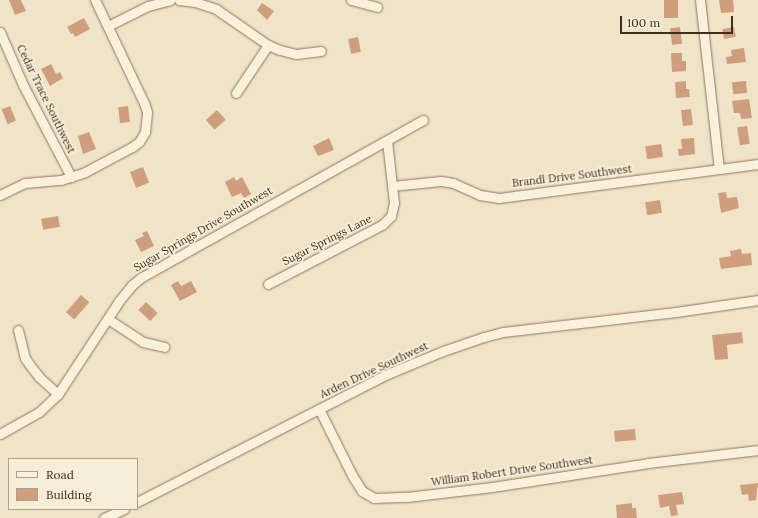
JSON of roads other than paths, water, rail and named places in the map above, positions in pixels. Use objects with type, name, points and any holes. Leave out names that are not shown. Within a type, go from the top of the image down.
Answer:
[{"type":"street","points":[[0,195],[24,183],[71,177],[132,147],[139,142],[145,132],[147,112],[144,103],[95,0]]},
{"type":"street","points":[[108,26],[148,6],[170,0]]},
{"type":"street","points":[[179,0],[195,2],[216,10],[268,46],[287,53],[296,54],[321,51]]},
{"type":"street","points":[[351,0],[377,7]]},
{"type":"street","points":[[700,0],[719,169]]},
{"type":"street","name":"Cedar Trace Southwest","points":[[0,32],[23,85],[71,177]]},
{"type":"street","points":[[236,93],[268,46]]},
{"type":"street","name":"Sugar Springs Drive Southwest","points":[[0,434],[39,412],[58,394],[119,301],[132,285],[154,269],[423,120]]},
{"type":"street","name":"Sugar Springs Lane","points":[[268,284],[382,226],[391,216],[394,203],[386,141]]},
{"type":"street","name":"Brandl Drive Southwest","points":[[392,186],[441,181],[453,183],[480,195],[499,198],[758,164]]},
{"type":"street","name":"Arden Drive Southwest","points":[[138,501],[385,376],[443,351],[503,332],[676,312],[758,300]]},
{"type":"street","points":[[108,319],[143,342],[164,347]]},
{"type":"street","points":[[18,330],[25,358],[39,377],[58,394]]},
{"type":"street","name":"William Robert Drive Southwest","points":[[319,409],[352,475],[362,491],[374,498],[407,497],[492,487],[648,463],[758,450]]},
{"type":"street","points":[[104,518],[122,510]]}]
